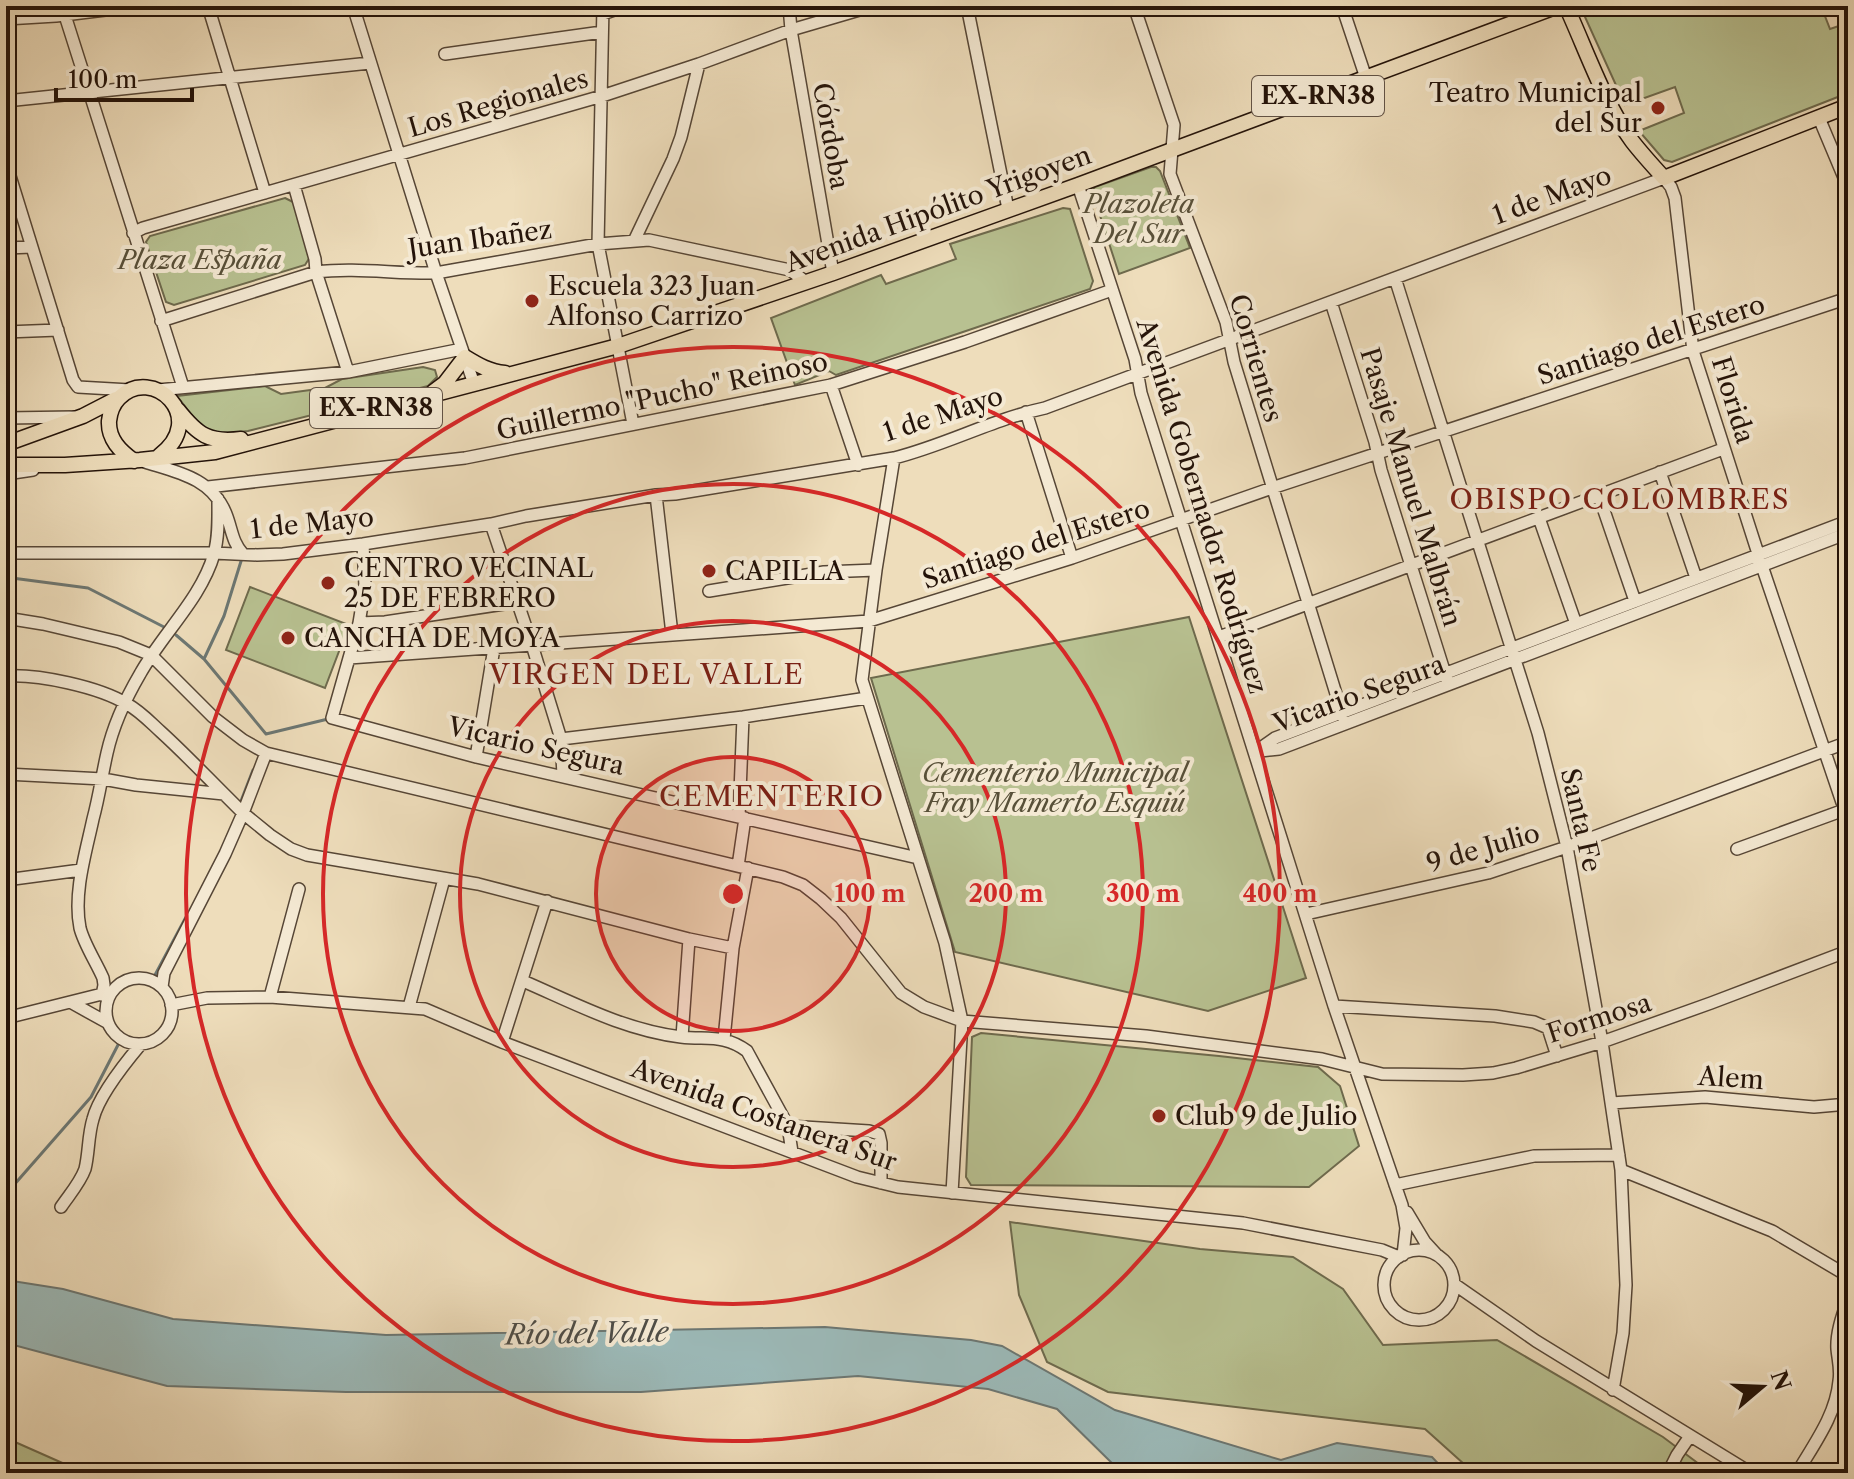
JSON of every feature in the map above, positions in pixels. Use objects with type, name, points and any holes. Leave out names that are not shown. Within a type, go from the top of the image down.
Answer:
[{"type":"main road","name":"Avenida Hipólito Yrigoyen","points":[[157,457],[215,452],[618,346],[1078,185],[1558,6]]},
{"type":"main road","name":"Florida","points":[[1566,6],[1622,126],[1664,178]]},
{"type":"main road","name":"1 de Mayo","points":[[1664,178],[1848,106]]},
{"type":"main road","points":[[430,394],[445,383],[464,353],[481,367],[498,373],[516,373]]},
{"type":"main road","points":[[6,444],[83,416],[127,392],[144,387],[158,390]]},
{"type":"main road","name":"EX-RN38","points":[[158,390],[171,400],[177,410]]},
{"type":"main road","points":[[127,392],[115,402],[109,424],[116,445],[123,454],[137,460]]},
{"type":"main road","name":"Avenida Hipólito Yrigoyen","points":[[177,410],[203,436],[216,440],[277,434]]},
{"type":"main road","points":[[157,457],[176,440],[180,420],[177,410]]},
{"type":"main road","name":"EX-RN38","points":[[6,465],[65,465],[157,457]]},
{"type":"street","points":[[6,19],[56,16],[63,10],[138,6]]},
{"type":"street","points":[[208,6],[265,193]]},
{"type":"street","points":[[353,6],[474,384]]},
{"type":"street","points":[[626,6],[603,10],[598,244],[633,424]]},
{"type":"street","name":"Córdoba","points":[[789,6],[833,273]]},
{"type":"street","name":"Los Regionales","points":[[133,233],[602,96],[791,30],[873,6]]},
{"type":"street","points":[[967,6],[1008,209]]},
{"type":"street","name":"Corrientes","points":[[1134,6],[1174,125],[1170,174],[1226,322],[1234,362],[1344,718]]},
{"type":"street","points":[[1342,6],[1366,78]]},
{"type":"street","points":[[63,10],[183,387]]},
{"type":"street","points":[[445,54],[602,32]]},
{"type":"street","points":[[6,101],[370,63]]},
{"type":"street","points":[[634,241],[673,159],[699,64]]},
{"type":"street","points":[[1819,118],[1848,187]]},
{"type":"street","points":[[6,163],[73,380],[78,387],[127,392]]},
{"type":"street","name":"1 de Mayo","points":[[6,553],[283,554],[491,524],[894,458],[927,450],[1026,412],[1045,408],[1664,178]]},
{"type":"street","name":"Florida","points":[[1664,178],[1675,198],[1693,351],[1846,815]]},
{"type":"street","points":[[294,185],[316,272],[348,372]]},
{"type":"street","name":"Avenida Gobernador Rodríguez","points":[[1078,185],[1135,359],[1141,393],[1334,1006],[1402,1205],[1406,1228],[1401,1256]]},
{"type":"street","name":"Juan Ibañez","points":[[161,321],[316,272],[436,273],[598,244],[649,240],[790,270],[806,282]]},
{"type":"street","points":[[6,248],[32,247]]},
{"type":"street","name":"Santa Fe","points":[[1395,278],[1538,733],[1567,847],[1621,1170],[1626,1285],[1623,1333],[1613,1390]]},
{"type":"street","name":"Guillermo \"Pucho\" Reinoso","points":[[208,487],[465,458],[831,385],[1112,290]]},
{"type":"street","name":"Santiago del Estero","points":[[349,658],[869,621],[1072,558],[1272,488],[1848,298]]},
{"type":"street","name":"Pasaje Manuel Malbrán","points":[[1331,302],[1447,679]]},
{"type":"street","points":[[6,332],[58,330]]},
{"type":"street","points":[[158,390],[348,372],[464,353]]},
{"type":"street","points":[[831,385],[858,465]]},
{"type":"street","points":[[1026,412],[1072,558]]},
{"type":"street","points":[[6,418],[83,416]]},
{"type":"street","points":[[1219,637],[1723,449]]},
{"type":"street","points":[[894,458],[862,680],[945,943],[962,1021],[952,1193]]},
{"type":"street","points":[[137,460],[186,475],[208,487],[225,511],[234,542],[243,554]]},
{"type":"street","points":[[6,474],[65,465]]},
{"type":"street","points":[[1660,472],[1696,578]]},
{"type":"street","points":[[656,495],[672,634]]},
{"type":"street","points":[[1599,496],[1635,601]]},
{"type":"street","points":[[6,1018],[108,993],[123,982],[136,978],[150,980],[162,987],[171,1005],[171,1019],[165,1031],[154,1040],[141,1044],[121,1038],[111,1029],[106,1009],[109,996],[108,993],[104,985],[103,978],[81,929],[81,870],[108,750],[125,702],[151,655],[188,605],[214,553],[218,499]]},
{"type":"street","points":[[1539,518],[1576,624]]},
{"type":"street","name":"Vicario Segura","points":[[1255,752],[1279,749],[1344,718],[1760,560],[1848,521]]},
{"type":"street","points":[[491,524],[561,739],[563,775]]},
{"type":"street","name":"Vicario Segura","points":[[1514,654],[1576,624],[1696,578],[1848,533]]},
{"type":"street","points":[[349,658],[365,587],[363,544]]},
{"type":"street","points":[[709,591],[824,572],[876,570]]},
{"type":"street","points":[[359,623],[385,622],[517,602]]},
{"type":"street","points":[[6,618],[119,642],[151,655]]},
{"type":"street","points":[[476,757],[494,648]]},
{"type":"street","name":"Formosa","points":[[151,655],[213,717],[266,753],[743,867],[803,885],[841,918],[901,993],[924,1007],[962,1021],[1146,1036],[1322,1059],[1382,1074],[1493,1073],[1602,1042],[1848,951]]},
{"type":"street","name":"Vicario Segura","points":[[349,658],[332,718],[476,757],[918,858]]},
{"type":"street","points":[[6,676],[19,675],[72,684],[125,702],[176,746],[243,813],[291,849],[307,855],[478,884],[733,948]]},
{"type":"street","points":[[561,739],[867,698]]},
{"type":"street","points":[[724,1039],[743,867],[743,717]]},
{"type":"street","name":"9 de Julio","points":[[1306,914],[1488,873],[1567,847],[1848,742]]},
{"type":"street","points":[[162,987],[164,973],[225,854],[266,753]]},
{"type":"street","points":[[6,774],[103,779],[224,794]]},
{"type":"street","points":[[1737,849],[1846,815]]},
{"type":"street","points":[[6,880],[81,870]]},
{"type":"street","points":[[409,1007],[444,879]]},
{"type":"street","points":[[270,997],[299,889]]},
{"type":"street","points":[[502,1042],[547,901]]},
{"type":"street","points":[[682,1037],[689,939]]},
{"type":"street","points":[[523,981],[624,1025],[682,1037],[724,1039],[738,1045],[747,1051],[788,1126],[792,1152]]},
{"type":"street","name":"Avenida Costanera Sur","points":[[171,1005],[207,998],[270,997],[409,1007],[435,1013],[502,1042],[857,1177],[898,1187],[1243,1223],[1401,1256]]},
{"type":"street","points":[[72,1002],[108,1023]]},
{"type":"street","points":[[1334,1006],[1495,1016],[1534,1022],[1548,1028],[1557,1056]]},
{"type":"street","points":[[61,1207],[85,1168],[96,1108],[124,1064],[141,1044]]},
{"type":"street","name":"Alem","points":[[1611,1103],[1705,1097],[1814,1107],[1848,1104]]},
{"type":"street","points":[[788,1126],[879,1134],[881,1183]]},
{"type":"street","points":[[1395,1185],[1534,1156],[1619,1155]]},
{"type":"street","points":[[1621,1170],[1772,1231],[1848,1276]]},
{"type":"street","name":"Avenida Gobernador Rodríguez","points":[[1402,1205],[1437,1255]]},
{"type":"street","points":[[1418,1250],[1437,1255],[1449,1268],[1454,1284],[1452,1298],[1438,1315],[1425,1320],[1404,1317],[1388,1302],[1384,1288],[1389,1267],[1401,1256],[1418,1250]]},
{"type":"street","points":[[1454,1284],[1536,1341],[1751,1473]]},
{"type":"street","points":[[1797,1473],[1833,1408],[1839,1383],[1837,1348],[1848,1300]]},
{"type":"street","points":[[1668,1473],[1690,1436]]},
{"type":"green space","points":[[1599,6],[1821,6],[1830,29],[1848,23],[1848,93],[1672,162],[1664,160],[1639,131],[1684,113],[1675,87],[1625,105],[1585,17],[1587,10]]},
{"type":"green space","name":"Plazoleta Del Sur","points":[[1151,167],[1160,171],[1190,248],[1119,274],[1092,191],[1095,187]]},
{"type":"green space","name":"Plaza España","points":[[285,198],[295,203],[310,257],[305,265],[174,305],[166,302],[146,242],[150,236]]},
{"type":"green space","points":[[1063,208],[1070,209],[1093,281],[1090,289],[836,375],[829,371],[795,385],[771,318],[881,275],[886,284],[956,259],[950,244]]},
{"type":"green space","points":[[423,367],[435,370],[437,377],[428,386],[248,431],[222,432],[206,428],[177,396],[265,386],[281,394],[325,388],[342,379]]},
{"type":"green space","name":"CANCHA DE MOYA","points":[[250,587],[349,625],[325,688],[226,650]]},
{"type":"green space","name":"Cementerio Municipal Fray Mamerto Esquiú","points":[[1189,617],[1306,978],[1208,1011],[955,952],[871,678]]},
{"type":"green space","name":"Club 9 de Julio","points":[[981,1033],[1318,1067],[1340,1086],[1359,1146],[1309,1187],[971,1185],[966,1177],[972,1037]]},
{"type":"green space","points":[[1010,1222],[1200,1249],[1293,1257],[1343,1289],[1383,1345],[1497,1340],[1663,1437],[1711,1473],[1474,1473],[1425,1429],[1108,1392],[1047,1362],[1019,1295]]},
{"type":"green space","points":[[6,1438],[85,1473],[6,1473]]},
{"type":"water","name":"Río del Valle","points":[[6,1280],[63,1289],[173,1319],[386,1335],[825,1327],[971,1340],[1002,1346],[1115,1410],[1281,1460],[1337,1443],[1432,1457],[1447,1473],[1122,1473],[1057,1409],[988,1389],[858,1376],[641,1392],[346,1392],[167,1386],[6,1343]]},
{"type":"waterway","points":[[204,659],[224,616],[242,558]]},
{"type":"waterway","points":[[9,611],[12,578],[88,588],[164,627]]},
{"type":"waterway","points":[[176,635],[204,659],[266,734],[328,719]]},
{"type":"waterway","points":[[241,801],[253,770]]},
{"type":"waterway","points":[[155,975],[186,917]]},
{"type":"waterway","points":[[6,1197],[91,1097],[119,1043]]},
{"type":"place","name":"Teatro Municipal del Sur","points":[[1658,108]]},
{"type":"place","name":"Escuela 323 Juan Alfonso Carrizo","points":[[532,301]]},
{"type":"place","name":"CAPILLA","points":[[709,571]]},
{"type":"place","name":"CENTRO VECINAL 25 DE FEBRERO","points":[[328,583]]},
{"type":"place","name":"CANCHA DE MOYA","points":[[288,638]]},
{"type":"place","name":"Club 9 de Julio","points":[[1159,1116]]},
{"type":"district","name":"OBISPO COLOMBRES","points":[[1620,499]]},
{"type":"district","name":"VIRGEN DEL VALLE","points":[[647,674]]},
{"type":"district","name":"CEMENTERIO","points":[[772,796]]}]
